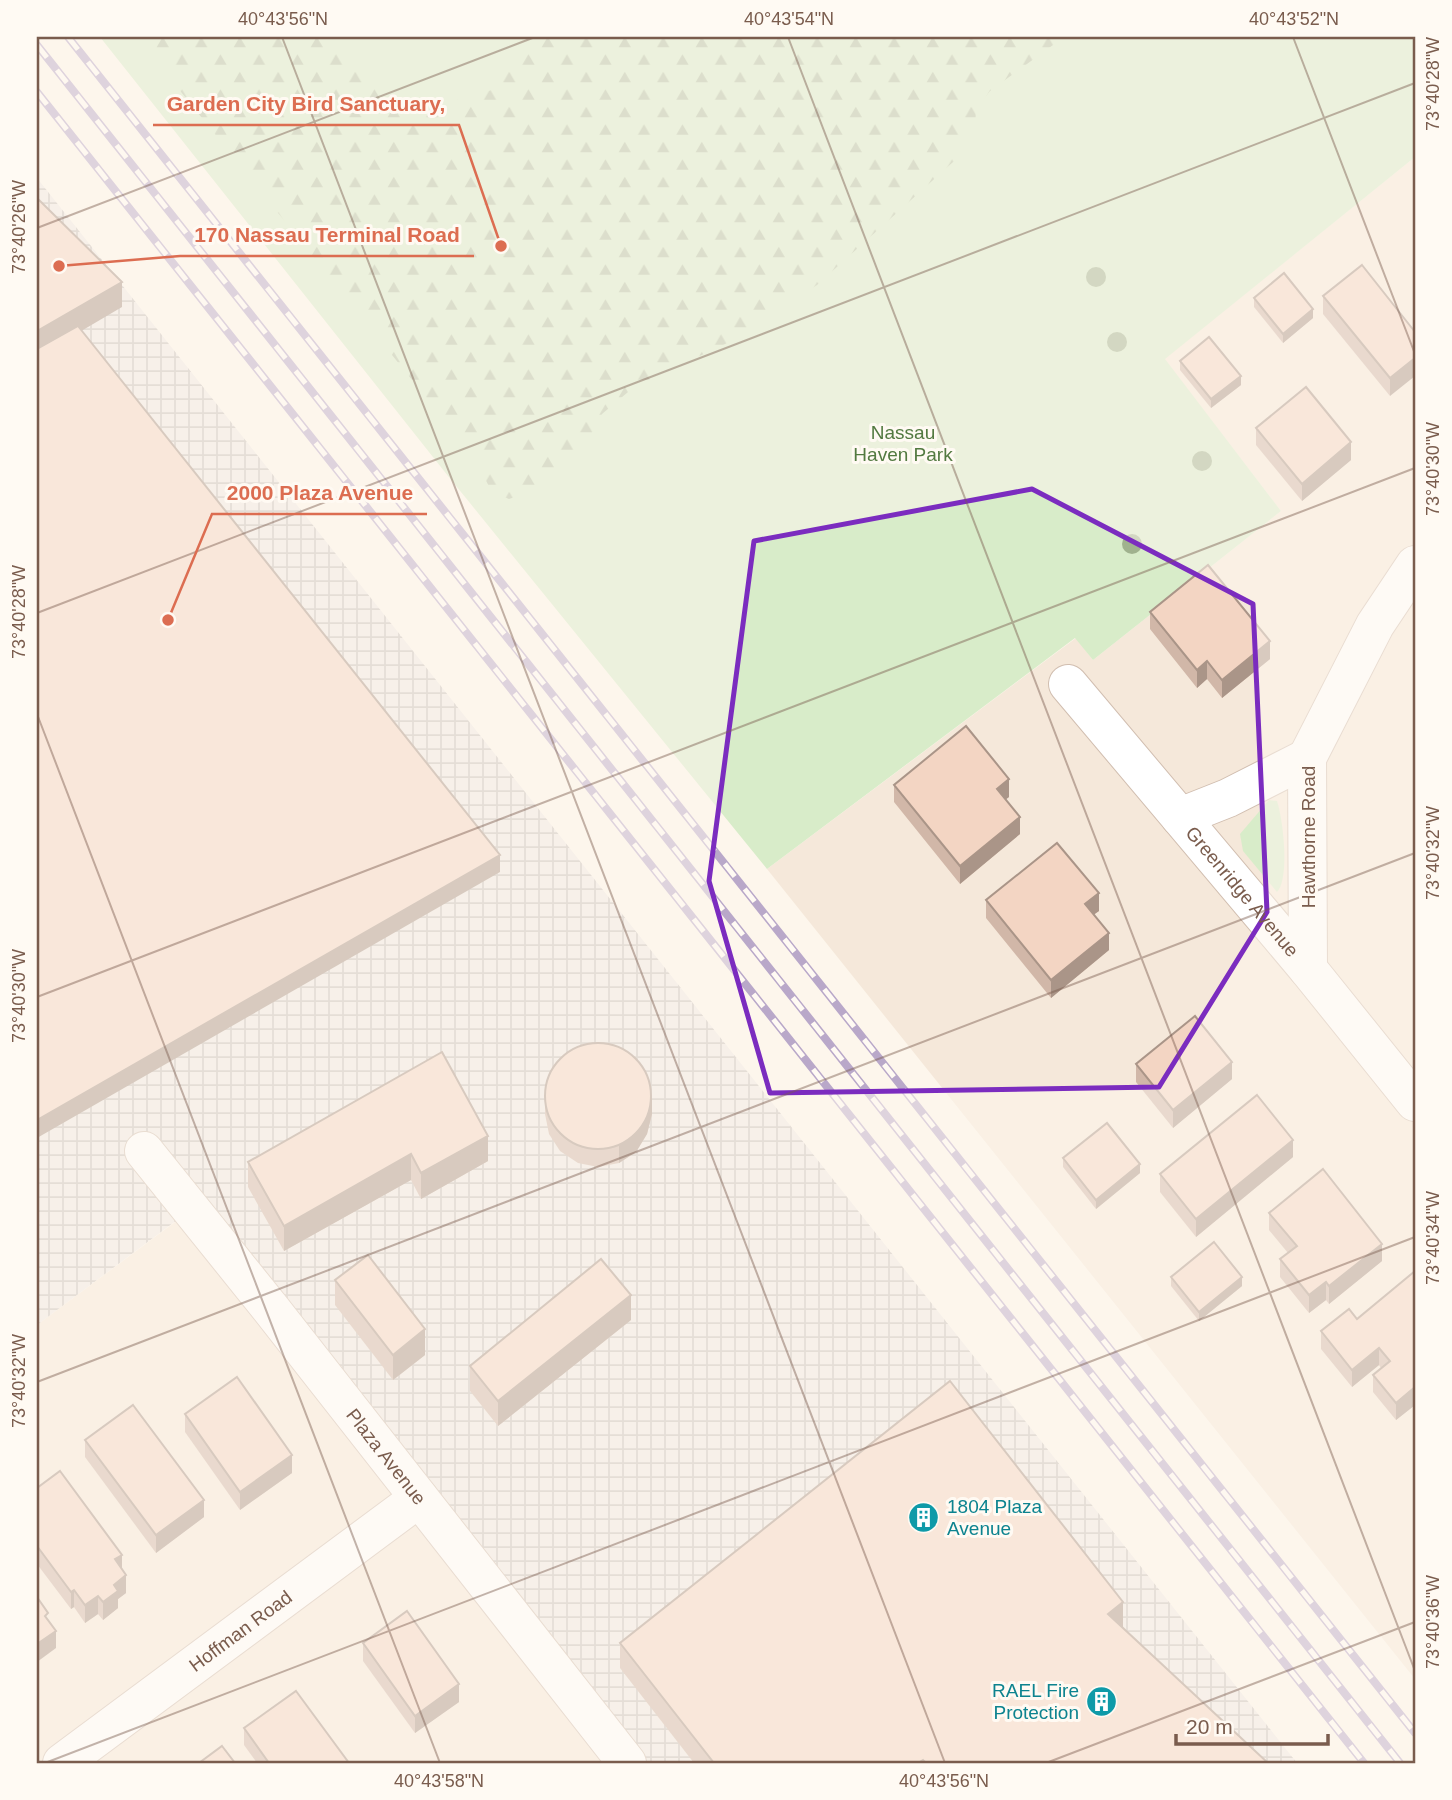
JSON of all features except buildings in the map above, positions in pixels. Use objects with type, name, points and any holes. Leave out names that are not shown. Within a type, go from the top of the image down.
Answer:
[{"type":"street","name":"Hawthorne Road","points":[[1308,969],[1307,758],[1375,625],[1415,565]]},
{"type":"street","name":"Greenridge Avenue","points":[[1068,684],[1308,969],[1415,1102]]},
{"type":"street","points":[[1180,817],[1228,798],[1307,758]]},
{"type":"street","name":"Plaza Avenue","points":[[144,1151],[626,1763]]},
{"type":"street","name":"Hoffman Road","points":[[62,1763],[419,1499]]},
{"type":"highlighted area","points":[[1032,489],[1253,604],[1267,912],[1159,1087],[770,1093],[709,881],[754,541]]},
{"type":"shaded area","points":[[1415,157],[1415,1679],[767,869],[1076,638],[1093,660],[1281,511],[1164,359]]},
{"type":"shaded area","points":[[37,178],[1297,1763],[641,1763],[197,1205],[37,1325]]},
{"type":"shaded area","points":[[198,1205],[641,1763],[37,1763],[37,1325]]},
{"type":"green space","name":"Nassau Haven Park","points":[[100,37],[1415,37],[1415,157],[1165,359],[1281,511],[1093,660],[1075,638],[767,869],[448,476]]},
{"type":"green space","points":[[137,37],[330,37],[422,110],[495,89],[527,37],[1064,37],[990,91],[976,109],[975,130],[963,153],[817,285],[740,337],[634,387],[602,414],[586,444],[556,477],[532,491],[509,499],[492,492],[473,456]]},
{"type":"green space","points":[[1269,800],[1277,801],[1283,834],[1283,874],[1277,892],[1243,851],[1240,834]]},
{"type":"railway","points":[[68,37],[1415,1733]]},
{"type":"railway","points":[[37,45],[1400,1763]]},
{"type":"railway","points":[[37,92],[1364,1763]]},
{"type":"place","name":"Garden City Bird Sanctuary,","points":[[501,246]]},
{"type":"place","name":"170 Nassau Terminal Road","points":[[59,266]]},
{"type":"place","name":"2000 Plaza Avenue","points":[[168,620]]},
{"type":"place","name":"1804 Plaza Avenue","points":[[924,1517]]},
{"type":"place","name":"RAEL Fire Protection","points":[[1102,1701]]}]
